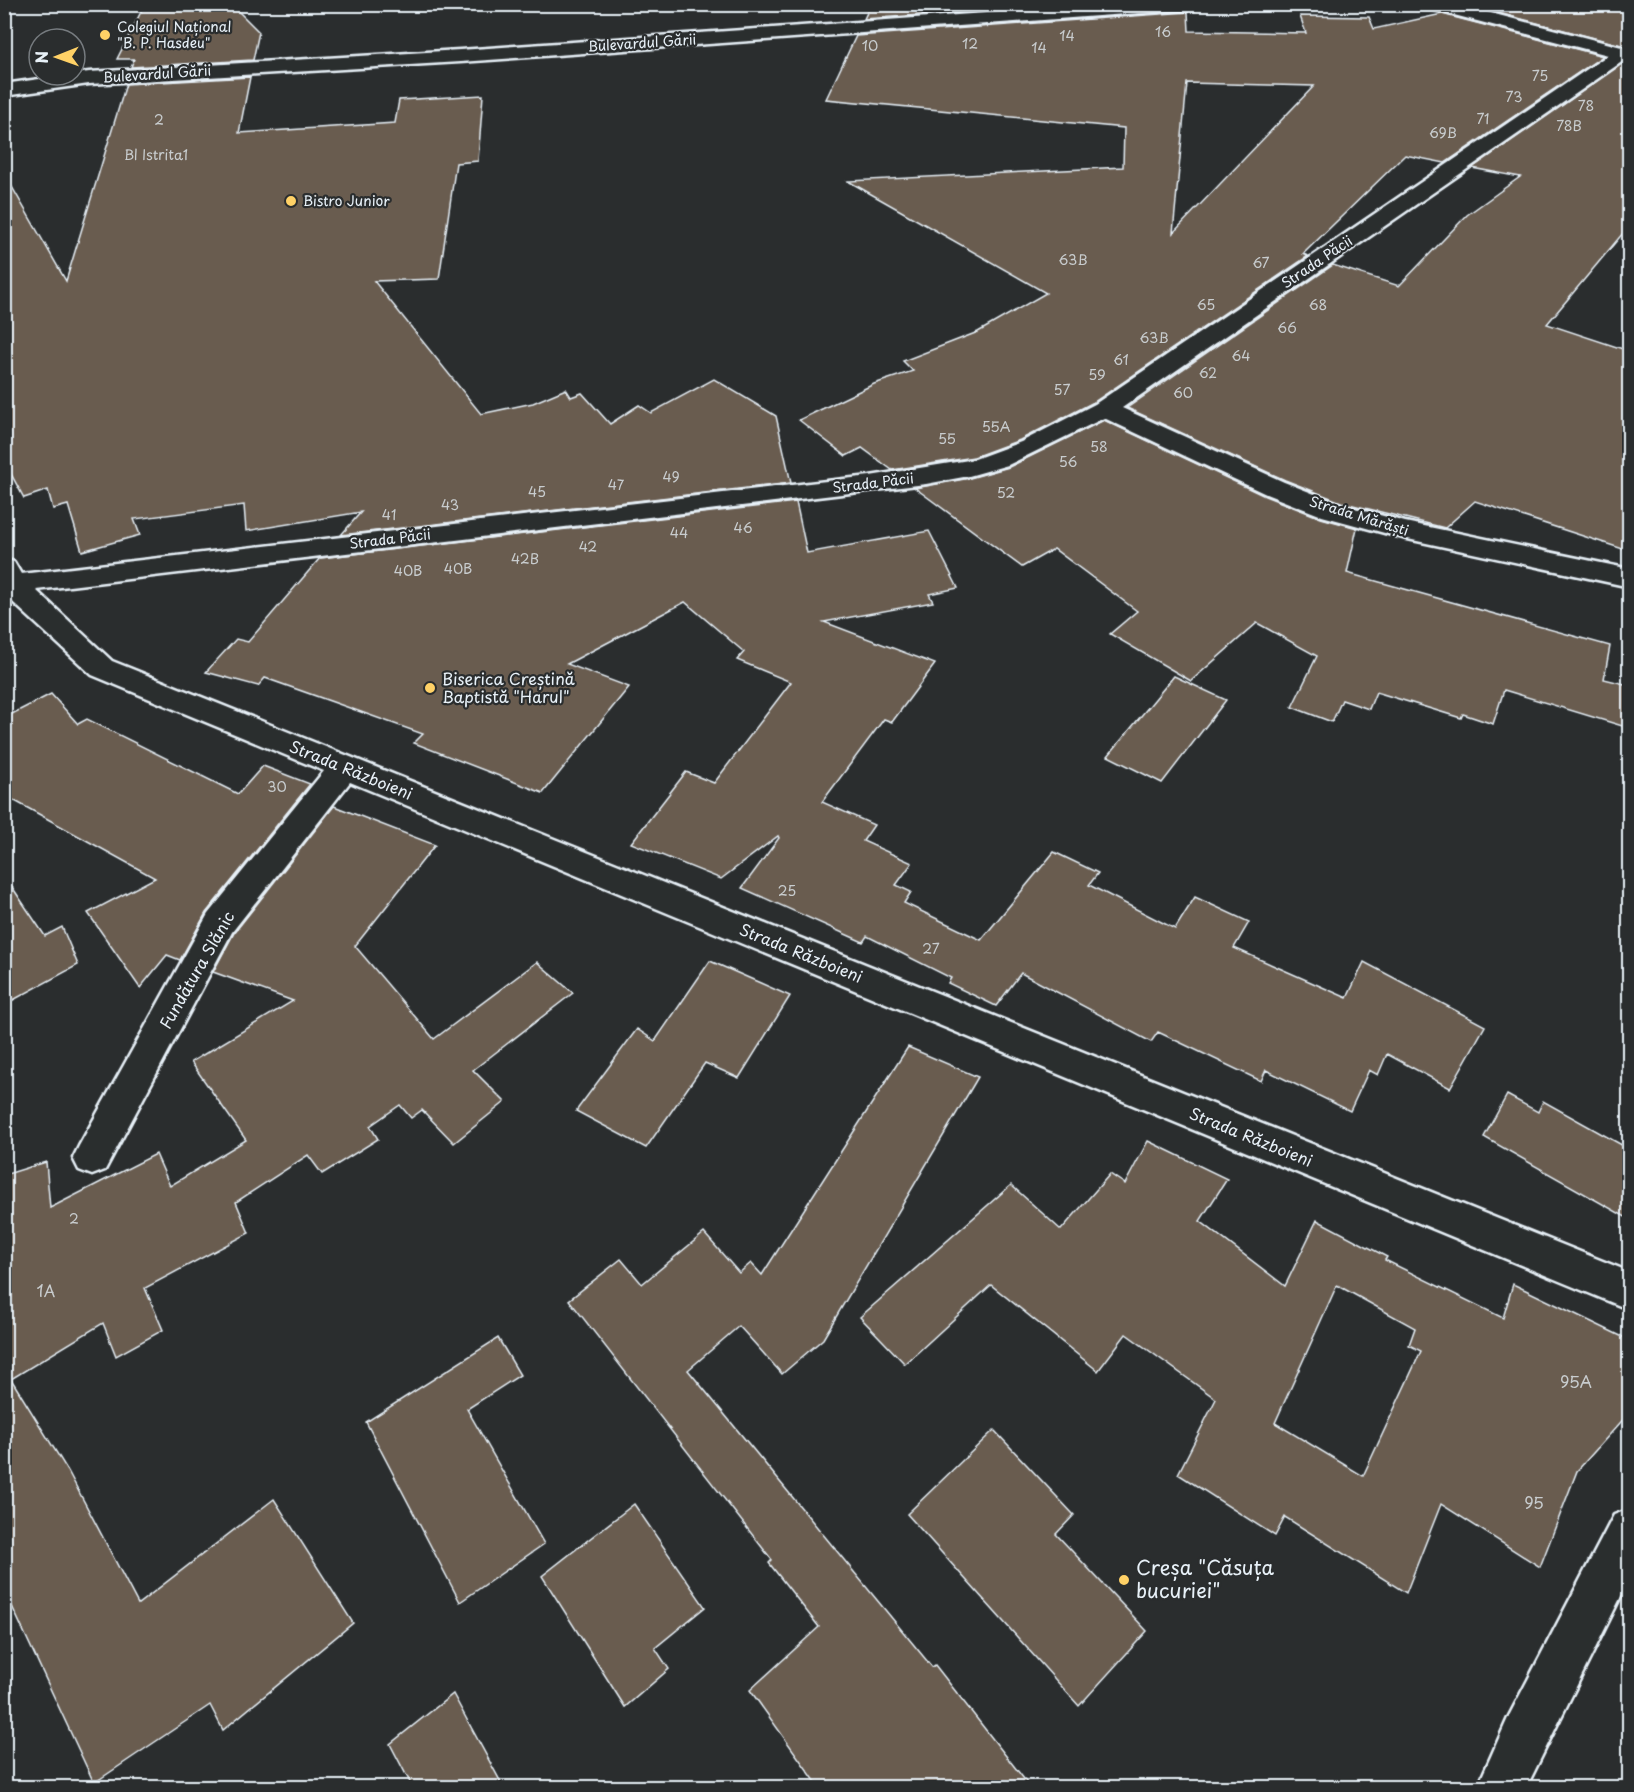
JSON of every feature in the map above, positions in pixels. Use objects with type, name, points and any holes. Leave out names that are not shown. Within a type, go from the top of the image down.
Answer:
[{"type":"street","name":"Bulevardul Gării","points":[[89,78],[472,55],[1195,4]]},
{"type":"street","points":[[1433,4],[1626,54]]},
{"type":"street","name":"Strada Păcii","points":[[8,579],[939,475],[985,464],[1030,446],[1104,409],[1626,54]]},
{"type":"street","points":[[4,76],[89,78]]},
{"type":"street","points":[[4,90],[89,78]]},
{"type":"street","name":"Strada Mărăști","points":[[1104,409],[1275,488],[1331,510],[1403,530],[1629,578]]},
{"type":"street","name":"Strada Războieni","points":[[8,579],[102,668],[1629,1291]]},
{"type":"street","name":"Fundătura Slănic","points":[[92,1158],[220,923],[344,767]]},
{"type":"street","points":[[1501,1788],[1525,1735],[1629,1531]]},
{"type":"building","points":[[145,4],[231,4],[259,32],[253,60],[131,67],[134,59],[117,59]]},
{"type":"building","points":[[871,4],[1074,4],[864,19]]},
{"type":"building","points":[[1486,4],[1629,4],[1629,47],[1476,7]]},
{"type":"building","points":[[1188,12],[1189,31],[1306,33],[1300,16],[1369,17],[1374,29],[1442,14],[1603,56],[1445,163],[1405,155],[1303,254],[1308,256],[1094,402],[1020,440],[974,457],[892,470],[862,448],[846,456],[799,420],[874,384],[913,371],[903,361],[978,332],[1046,293],[848,181],[1123,167],[1124,128],[826,99],[856,36]],"holes":[[[1187,83],[1314,86],[1173,233]]]},
{"type":"building","points":[[1626,61],[1629,62],[1629,226],[1547,324],[1629,351],[1629,551],[1475,501],[1445,528],[1341,502],[1285,480],[1127,408],[1333,265],[1399,286],[1467,215],[1520,177],[1472,168]]},
{"type":"building","points":[[250,77],[239,133],[395,123],[399,100],[483,95],[478,161],[456,163],[439,279],[374,281],[481,414],[533,403],[566,389],[571,397],[582,393],[610,424],[639,405],[651,413],[714,379],[776,416],[791,483],[341,535],[361,512],[246,531],[244,505],[134,519],[140,535],[82,551],[68,505],[53,509],[48,490],[24,498],[4,461],[4,173],[66,281],[126,84]]},
{"type":"building","points":[[1104,420],[1265,496],[1321,518],[1357,528],[1347,573],[1610,646],[1604,679],[1629,685],[1629,728],[1504,690],[1493,724],[1463,714],[1461,718],[1376,692],[1369,709],[1342,700],[1332,722],[1292,707],[1317,656],[1257,623],[1191,681],[1110,634],[1137,611],[1054,549],[1022,567],[915,488],[970,478],[1009,467]]},
{"type":"building","points":[[796,502],[807,553],[929,531],[958,588],[929,594],[933,602],[824,622],[935,664],[892,722],[884,719],[822,802],[874,825],[863,841],[912,863],[896,885],[911,892],[904,903],[981,940],[1054,852],[1098,873],[1089,885],[1175,929],[1195,897],[1249,922],[1234,948],[1347,998],[1364,962],[1485,1026],[1450,1088],[1387,1054],[1378,1075],[1369,1070],[1350,1111],[1266,1070],[1261,1081],[1158,1032],[1151,1042],[1021,973],[996,1006],[948,983],[951,978],[867,936],[863,942],[742,888],[779,838],[778,836],[721,879],[631,843],[686,772],[714,783],[791,682],[737,660],[744,652],[685,602],[567,664],[629,687],[543,793],[414,743],[423,734],[265,678],[258,686],[206,672],[236,639],[248,642],[320,558]]},
{"type":"building","points":[[1174,676],[1226,700],[1162,783],[1108,756]]},
{"type":"building","points":[[51,694],[78,724],[87,719],[238,794],[263,766],[310,784],[206,913],[180,960],[167,955],[140,988],[88,913],[155,878],[4,795],[4,718]]},
{"type":"building","points":[[334,806],[435,845],[355,946],[434,1039],[537,962],[573,993],[473,1070],[505,1102],[454,1143],[422,1110],[411,1118],[400,1105],[370,1126],[378,1139],[322,1174],[308,1155],[236,1202],[249,1233],[145,1288],[163,1330],[116,1356],[103,1323],[11,1379],[68,1471],[138,1604],[274,1499],[353,1623],[223,1730],[210,1705],[94,1783],[4,1589],[4,1175],[46,1162],[50,1208],[156,1154],[170,1186],[246,1140],[191,1062],[293,1001],[213,972],[234,933]]},
{"type":"building","points":[[4,875],[45,936],[62,927],[78,965],[4,1005]]},
{"type":"building","points":[[710,961],[790,996],[739,1078],[705,1063],[646,1148],[576,1111],[637,1029],[655,1041]]},
{"type":"building","points":[[908,1047],[978,1077],[823,1339],[782,1374],[739,1326],[688,1370],[932,1667],[935,1665],[1031,1788],[820,1788],[750,1690],[819,1627],[769,1563],[772,1560],[569,1300],[621,1259],[642,1284],[704,1233],[739,1273],[751,1263],[762,1275]]},
{"type":"building","points":[[1507,1095],[1538,1112],[1543,1101],[1629,1149],[1629,1219],[1484,1137]]},
{"type":"building","points":[[1148,1141],[1227,1179],[1200,1221],[1285,1286],[1317,1220],[1387,1257],[1385,1260],[1503,1318],[1513,1284],[1629,1340],[1629,1413],[1577,1471],[1540,1567],[1441,1504],[1406,1593],[1285,1517],[1275,1536],[1178,1474],[1216,1399],[1126,1334],[1098,1371],[991,1285],[905,1364],[860,1317],[1011,1185],[1061,1230],[1110,1174],[1125,1184]],"holes":[[[1337,1285],[1415,1328],[1409,1345],[1421,1351],[1363,1476],[1275,1423]]]},
{"type":"building","points":[[498,1338],[520,1375],[467,1409],[544,1544],[460,1602],[366,1422]]},
{"type":"building","points":[[994,1430],[1074,1515],[1056,1534],[1147,1631],[1079,1706],[907,1514]]},
{"type":"building","points":[[634,1504],[705,1607],[655,1648],[669,1669],[625,1707],[542,1576]]},
{"type":"building","points":[[453,1694],[504,1788],[413,1788],[390,1744]]},
{"type":"place","name":"Colegiul Național \"B. P. Hasdeu\"","points":[[105,35]]},
{"type":"place","name":"Bistro Junior","points":[[291,201]]},
{"type":"place","name":"Biserica Creștină Baptistă \"Harul\"","points":[[430,688]]},
{"type":"place","name":"Creșa \"Căsuța bucuriei\"","points":[[1124,1580]]}]
